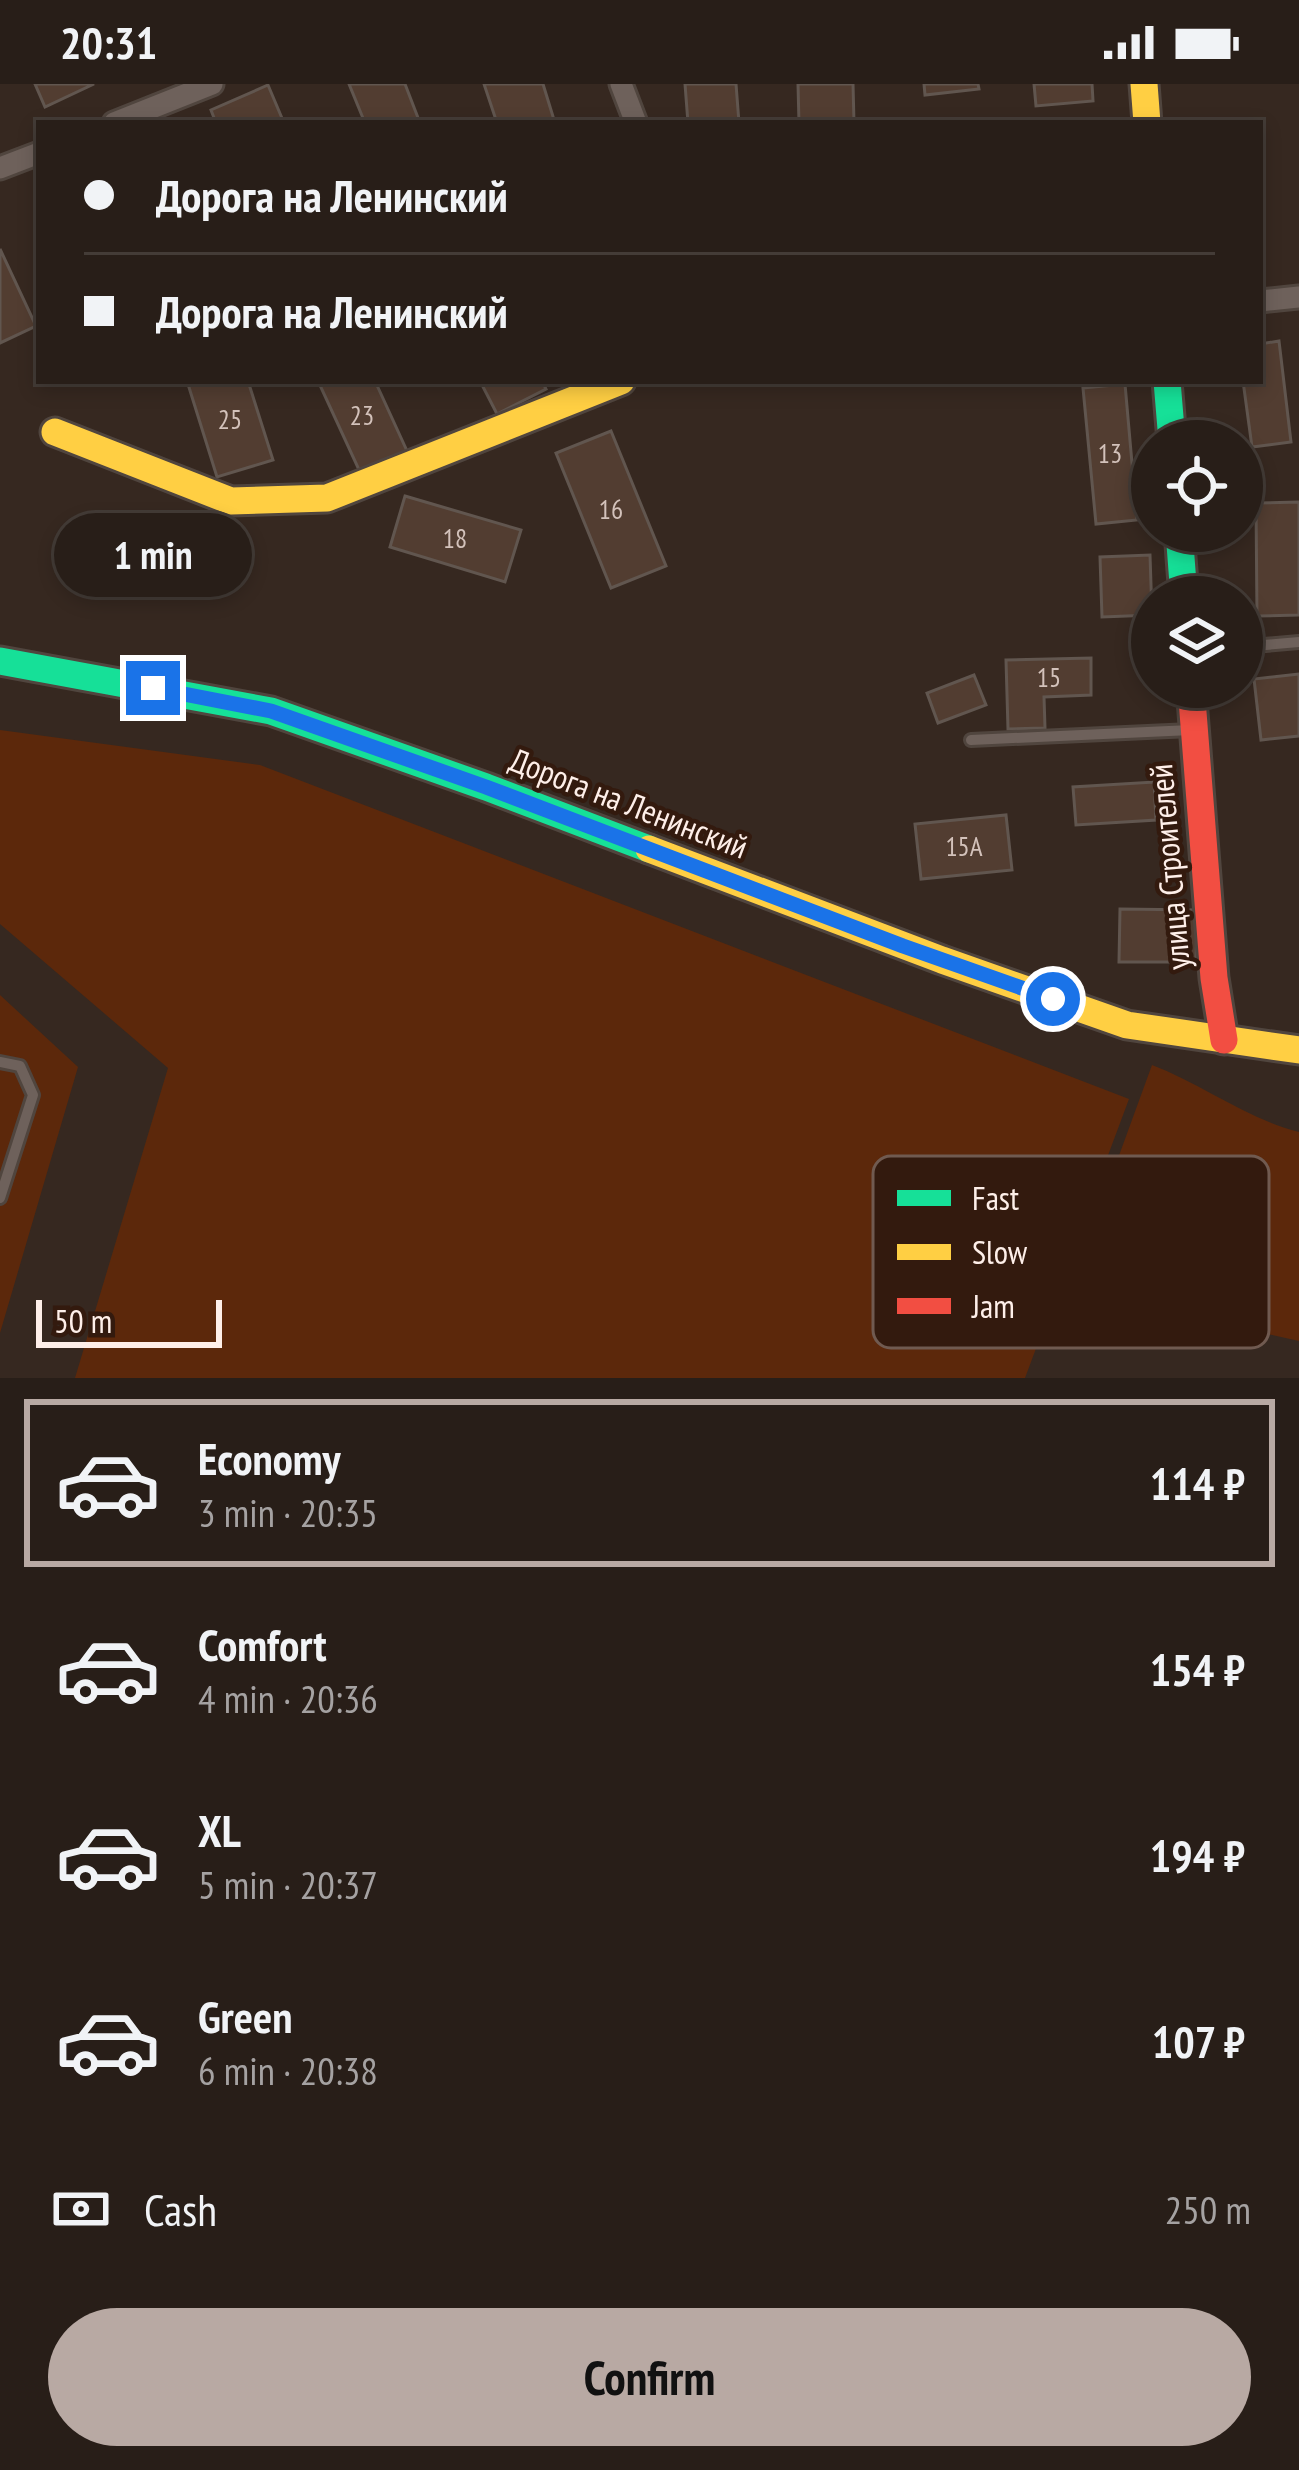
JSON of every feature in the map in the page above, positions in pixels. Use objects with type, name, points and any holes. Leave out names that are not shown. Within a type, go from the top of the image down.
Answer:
[{"type":"street","points":[[122,120],[212,84]]},
{"type":"street","points":[[621,84],[635,120]]},
{"type":"street","points":[[1144,84],[1147,120]]},
{"type":"street","points":[[0,169],[36,154]]},
{"type":"street","points":[[1263,301],[1299,298]]},
{"type":"street","points":[[55,432],[231,501],[328,498],[613,384]]},
{"type":"street","points":[[1167,384],[1170,420]]},
{"type":"street","name":"Дорога на Ленинский","points":[[0,661],[271,711],[1127,1025],[1299,1050]]},
{"type":"street","name":"улица Строителей","points":[[1193,708],[1214,978],[1224,1040]]},
{"type":"lane","points":[[1263,646],[1299,643]]},
{"type":"lane","points":[[971,740],[1195,730]]},
{"type":"lane","points":[[0,1062],[20,1066],[33,1094],[0,1198]]},
{"type":"shaded area","points":[[0,730],[260,765],[1129,1099],[1108,1156],[873,1156],[873,1348],[1036,1348],[1025,1378],[75,1378],[168,1068],[0,924]]},
{"type":"shaded area","points":[[0,995],[78,1067],[0,1333]]},
{"type":"shaded area","points":[[1152,1065],[1261,1119],[1299,1132],[1299,1341],[1269,1334],[1269,1156],[1119,1156]]},
{"type":"building","points":[[35,84],[94,84],[45,107]]},
{"type":"building","points":[[349,84],[405,84],[419,120],[364,120]]},
{"type":"building","points":[[484,84],[543,84],[554,120],[496,120]]},
{"type":"building","points":[[685,84],[736,84],[739,120],[688,120]]},
{"type":"building","points":[[798,84],[853,84],[854,120],[799,120]]},
{"type":"building","points":[[924,84],[978,84],[979,89],[925,95]]},
{"type":"building","points":[[1034,84],[1092,84],[1093,101],[1036,106]]},
{"type":"building","points":[[268,85],[283,120],[215,120],[211,110]]},
{"type":"building","points":[[0,249],[36,326],[0,343]]},
{"type":"building","points":[[1279,341],[1291,442],[1263,446],[1263,420],[1248,420],[1243,384],[1263,384],[1263,344]]},
{"type":"building","points":[[188,384],[249,384],[273,460],[217,477]]},
{"type":"building","points":[[319,384],[376,384],[407,451],[360,472]]},
{"type":"building","points":[[482,384],[544,384],[546,389],[497,414]]},
{"type":"building","points":[[1125,384],[1131,521],[1096,524],[1083,388]]},
{"type":"building","points":[[611,431],[666,566],[611,588],[556,453]]},
{"type":"building","points":[[405,496],[521,530],[505,582],[390,547]]},
{"type":"building","points":[[1299,502],[1299,615],[1263,616],[1263,576],[1257,576],[1256,552],[1263,552],[1263,503]]},
{"type":"building","points":[[1150,555],[1151,576],[1131,576],[1131,616],[1102,617],[1100,557]]},
{"type":"building","points":[[1091,658],[1091,695],[1044,697],[1045,728],[1008,729],[1006,660]]},
{"type":"building","points":[[1299,674],[1299,736],[1261,740],[1257,708],[1263,708],[1263,678]]},
{"type":"building","points":[[974,675],[986,705],[938,723],[927,693]]},
{"type":"building","points":[[1154,782],[1156,820],[1076,825],[1073,787]]},
{"type":"building","points":[[1006,815],[1012,870],[921,879],[915,824]]},
{"type":"building","points":[[1120,909],[1197,910],[1196,962],[1119,962]]},
{"type":"traffic: fast","points":[[1167,384],[1170,420]]},
{"type":"traffic: fast","points":[[1181,552],[1182,576]]},
{"type":"traffic: fast","points":[[0,661],[271,711],[649,849]]},
{"type":"traffic: slow","points":[[1144,84],[1147,120]]},
{"type":"traffic: slow","points":[[55,432],[231,501],[327,498],[613,384]]},
{"type":"traffic: slow","points":[[649,849],[1127,1025],[1299,1050]]},
{"type":"traffic: jam","points":[[1193,708],[1214,978],[1224,1040]]},
{"type":"route","points":[[153,688],[271,711],[1053,999]]}]
